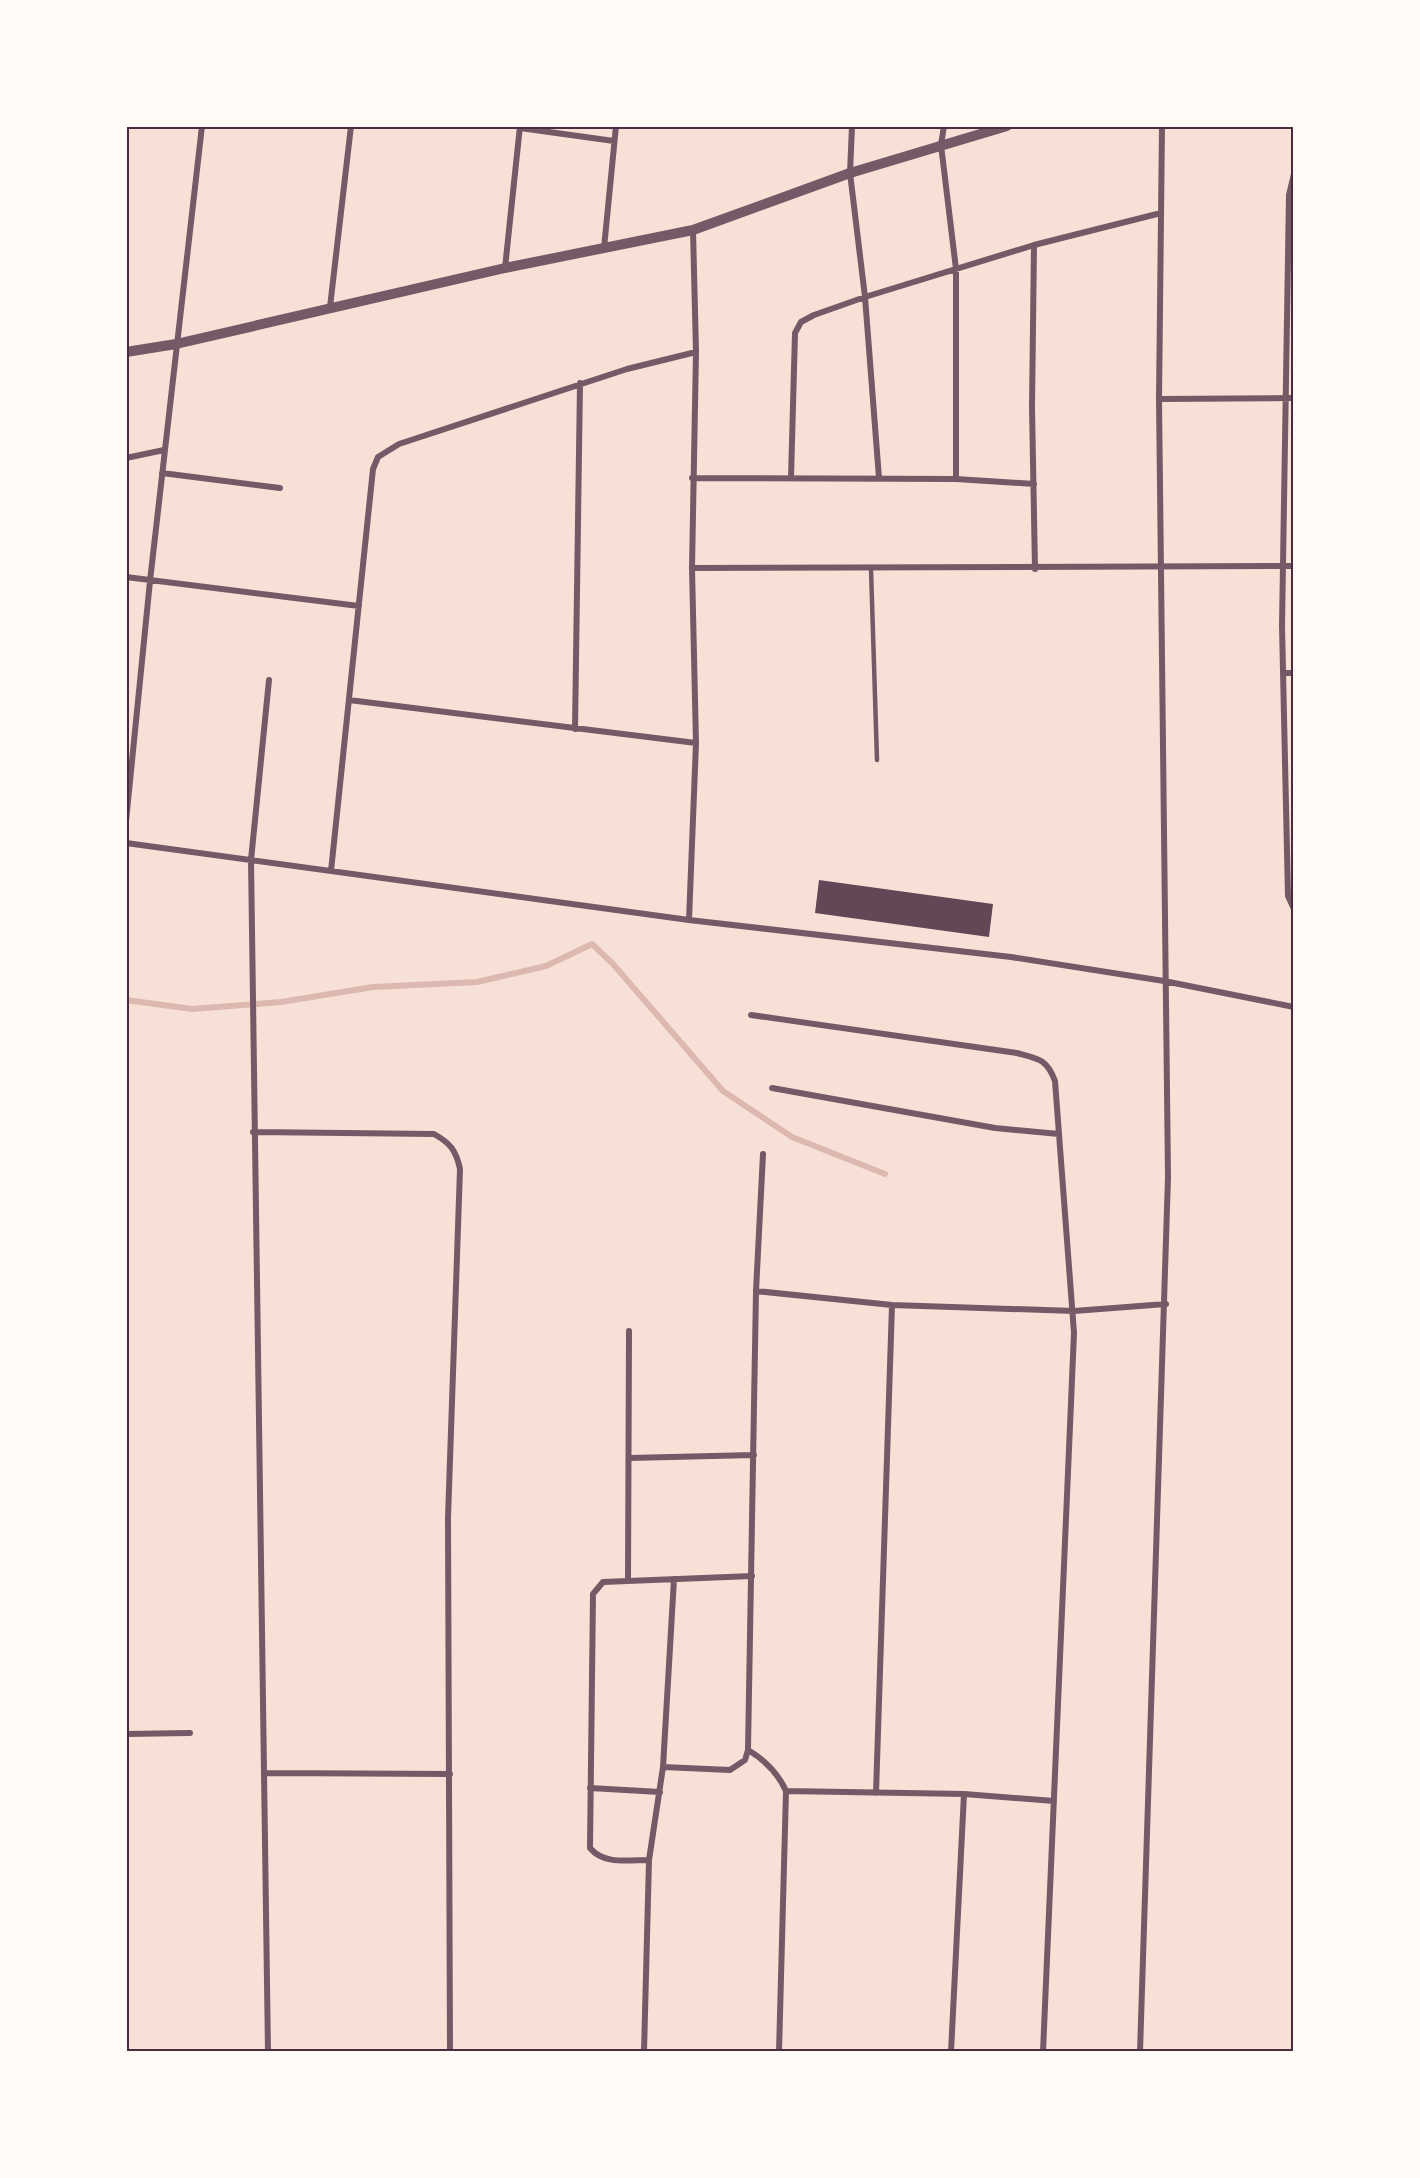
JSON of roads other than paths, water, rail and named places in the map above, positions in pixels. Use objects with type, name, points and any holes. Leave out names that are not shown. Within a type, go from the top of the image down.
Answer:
[{"type":"street","points":[[126,821],[164,450],[202,126]]},
{"type":"street","points":[[330,307],[351,126]]},
{"type":"street","points":[[604,248],[616,126]]},
{"type":"street","points":[[852,126],[850,173],[865,297],[879,478]]},
{"type":"street","points":[[944,126],[941,146],[956,269],[956,479]]},
{"type":"street","points":[[126,352],[176,344],[505,268],[693,230],[850,173],[1007,126]]},
{"type":"street","points":[[1140,2052],[1166,1304],[1168,1177],[1159,399],[1162,126]]},
{"type":"street","points":[[505,268],[520,127],[614,141]]},
{"type":"street","points":[[1294,174],[1289,195],[1283,566],[1288,896],[1294,909]]},
{"type":"street","points":[[791,478],[795,333],[801,322],[865,297],[1034,245],[1161,213]]},
{"type":"street","points":[[689,920],[696,743],[692,568],[696,352],[693,230]]},
{"type":"street","points":[[1034,245],[1035,569]]},
{"type":"street","points":[[332,871],[373,469],[378,457],[399,444],[580,383],[696,352]]},
{"type":"street","points":[[575,729],[580,383]]},
{"type":"street","points":[[1159,399],[1294,398]]},
{"type":"street","points":[[126,458],[164,450]]},
{"type":"street","points":[[162,473],[280,488]]},
{"type":"street","points":[[1284,473],[1294,473]]},
{"type":"street","points":[[692,477],[956,479],[1034,484]]},
{"type":"street","points":[[692,568],[1035,569],[1294,566]]},
{"type":"street","points":[[126,577],[359,606]]},
{"type":"street","points":[[1283,674],[1294,673]]},
{"type":"street","points":[[268,2052],[266,1773],[253,1132],[251,860],[269,680]]},
{"type":"street","points":[[349,700],[696,743]]},
{"type":"street","points":[[126,717],[136,718]]},
{"type":"street","points":[[126,843],[689,920],[1011,957],[1164,981],[1294,1007]]},
{"type":"street","points":[[751,1015],[1017,1053],[1040,1059],[1050,1067],[1056,1081],[1074,1311],[1043,2052]]},
{"type":"street","points":[[772,1088],[995,1128],[1059,1134]]},
{"type":"street","points":[[253,1132],[434,1134],[449,1142],[457,1155],[460,1169],[448,1518],[450,2052]]},
{"type":"street","points":[[663,1767],[730,1770],[745,1760],[748,1750],[756,1291],[763,1154]]},
{"type":"street","points":[[756,1291],[892,1305],[1074,1311],[1166,1304]]},
{"type":"street","points":[[876,1793],[892,1305]]},
{"type":"street","points":[[628,1581],[629,1331]]},
{"type":"street","points":[[628,1458],[754,1455]]},
{"type":"street","points":[[649,1860],[605,1860],[596,1856],[590,1848],[593,1594],[603,1582],[752,1576]]},
{"type":"street","points":[[644,2052],[649,1860],[663,1767],[674,1579]]},
{"type":"street","points":[[126,1734],[190,1733]]},
{"type":"street","points":[[748,1750],[762,1758],[781,1780],[786,1791],[778,2052]]},
{"type":"street","points":[[266,1773],[450,1774]]},
{"type":"street","points":[[590,1788],[660,1792]]},
{"type":"street","points":[[786,1791],[964,1794],[1054,1801]]},
{"type":"street","points":[[951,2052],[964,1794]]},
{"type":"lane","points":[[871,569],[877,760]]},
{"type":"waterway","points":[[126,1000],[192,1009],[281,1002],[373,987],[477,982],[546,966],[592,944],[613,964],[723,1091],[792,1137],[885,1174]]}]
